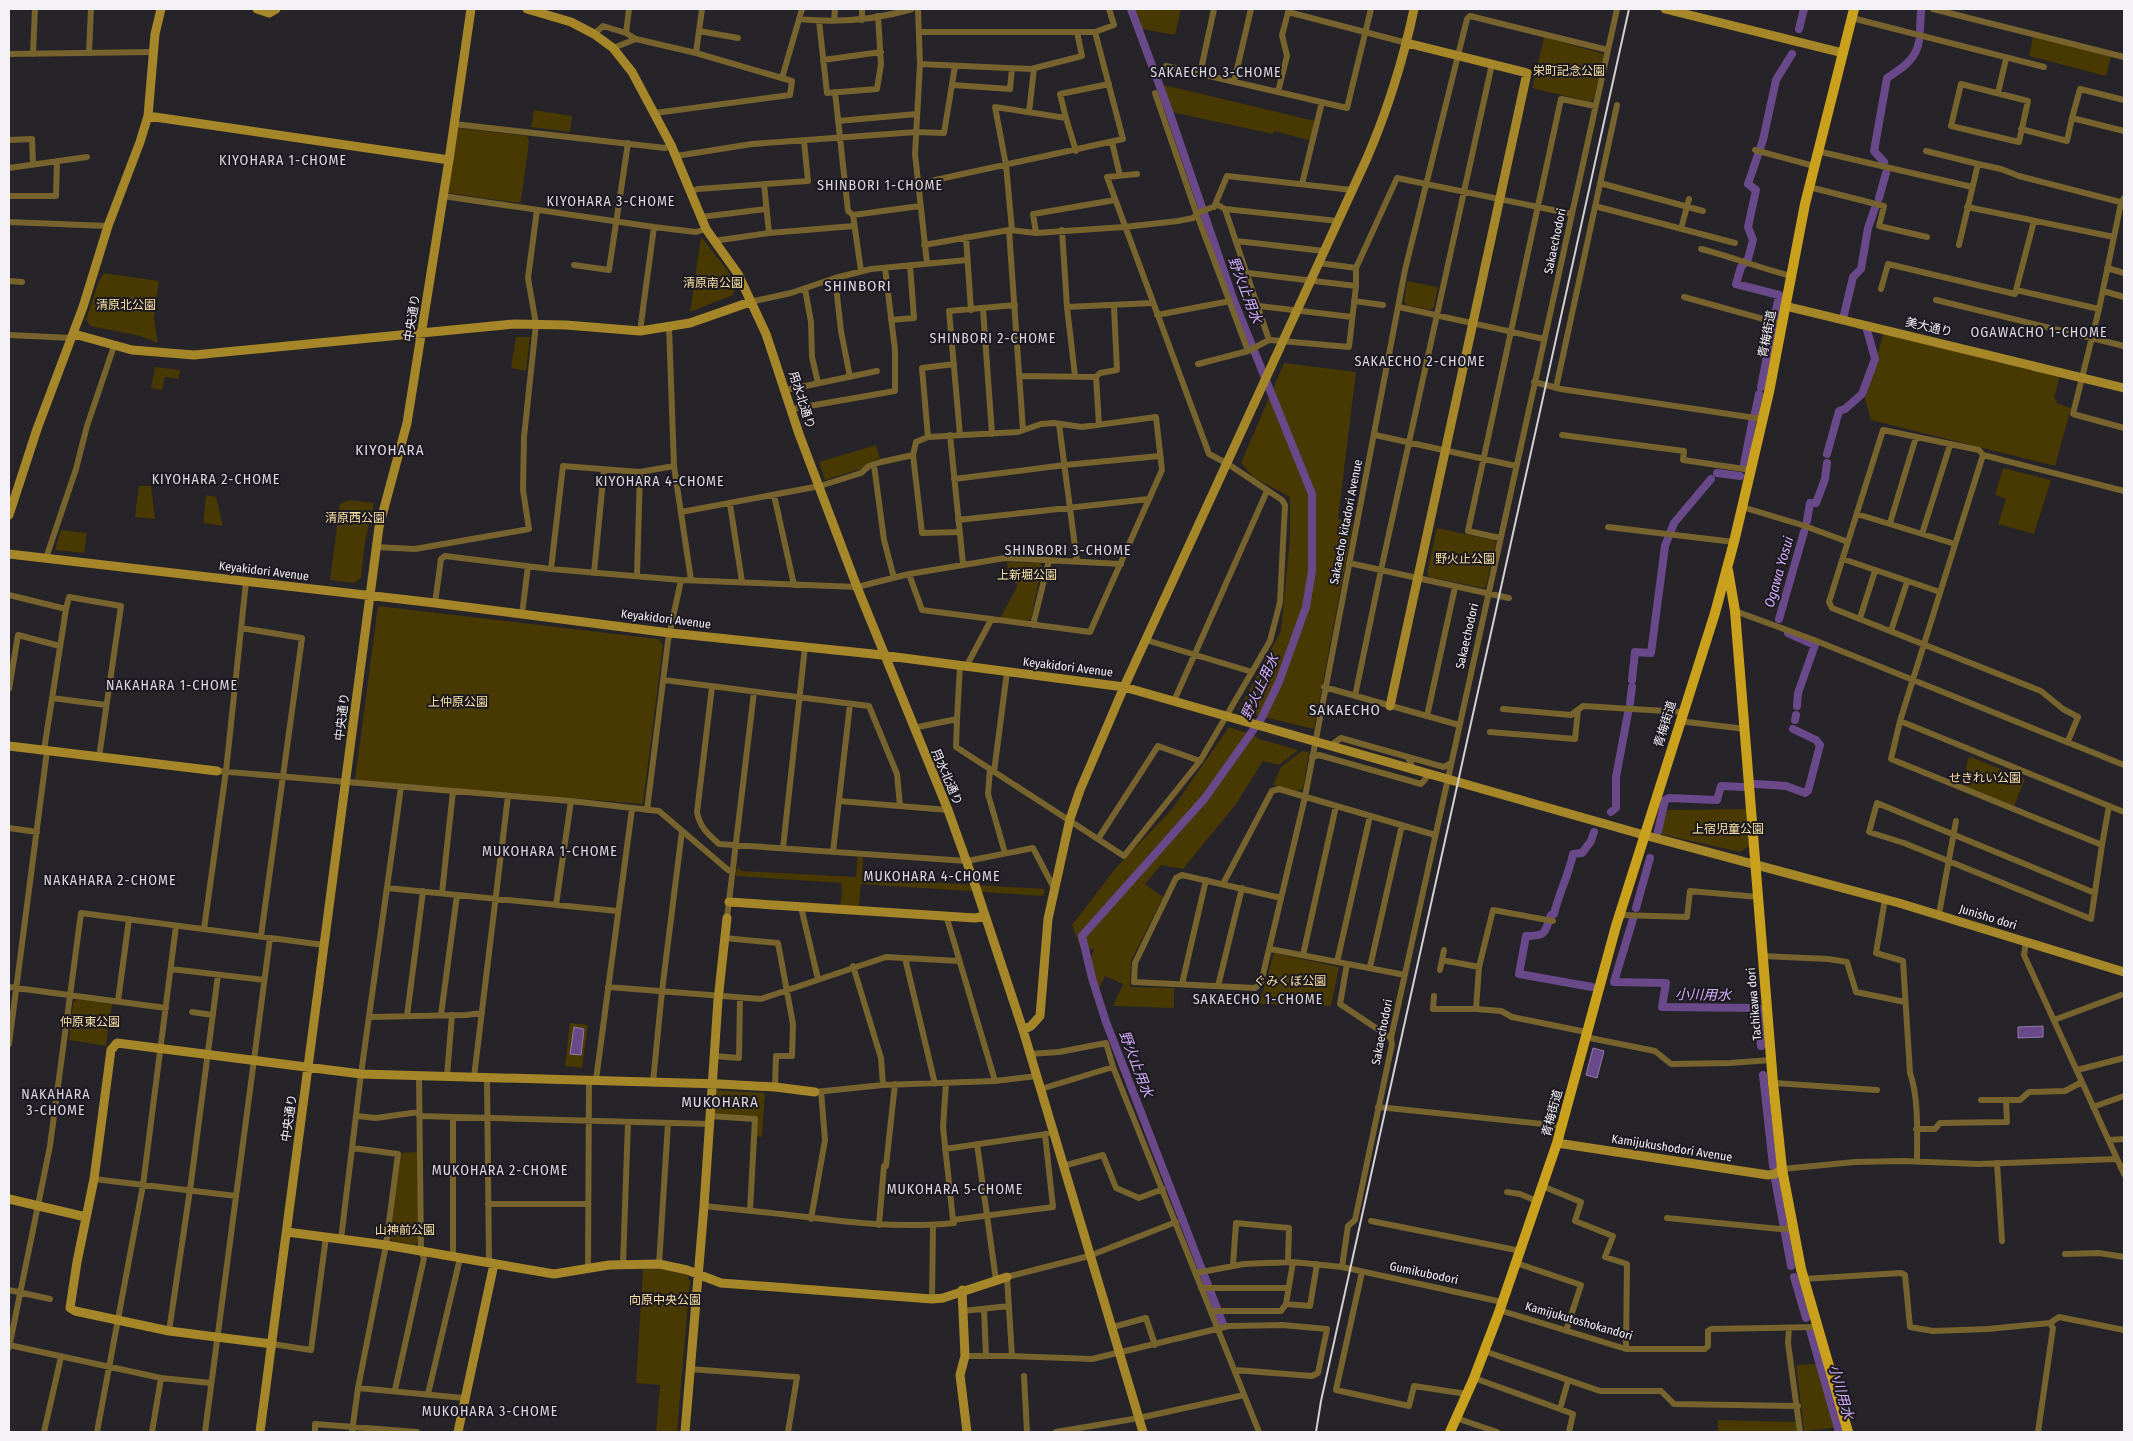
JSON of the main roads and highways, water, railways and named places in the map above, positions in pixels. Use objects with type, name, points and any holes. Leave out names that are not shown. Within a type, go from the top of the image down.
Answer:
[{"type":"main road","name":"青梅街道","points":[[1450,1432],[1474,1378],[1501,1306],[1557,1143],[1620,915],[1728,566],[1762,419],[1776,323],[1785,306],[1817,151],[1852,12]]},
{"type":"main road","name":"Tachikawa dori","points":[[1728,566],[1735,611],[1786,1229],[1803,1279],[1848,1432]]},
{"type":"waterway","name":"野火止用水","points":[[1131,9],[1169,111],[1234,301],[1312,494],[1312,571],[1306,607],[1279,682],[1261,719],[1205,798],[1082,936],[1092,978],[1106,1022],[1223,1324]]},
{"type":"waterway","points":[[1799,29],[1804,9]]},
{"type":"waterway","name":"Ogawa Yosui","points":[[1920,30],[1921,10]]},
{"type":"waterway","name":"Ogawa Yosui","points":[[1884,162],[1874,151],[1887,78],[1912,58],[1919,41]]},
{"type":"waterway","points":[[1761,387],[1779,295],[1736,284],[1741,267],[1748,259],[1753,240],[1748,227],[1756,190],[1748,184],[1763,140],[1776,80],[1792,54]]},
{"type":"waterway","name":"Ogawa Yosui","points":[[1879,198],[1886,173]]},
{"type":"waterway","name":"Ogawa Yosui","points":[[1844,315],[1853,277],[1861,269],[1868,228],[1875,208]]},
{"type":"waterway","name":"Ogawa Yosui","points":[[1827,454],[1839,411],[1845,409],[1862,394],[1875,359],[1866,326],[1860,325]]},
{"type":"waterway","points":[[1755,413],[1759,394]]},
{"type":"waterway","points":[[1744,464],[1753,418]]},
{"type":"waterway","name":"Ogawa Yosui","points":[[1807,521],[1810,503],[1816,503],[1825,479],[1827,463]]},
{"type":"waterway","points":[[1717,473],[1740,476]]},
{"type":"waterway","points":[[1632,680],[1635,652],[1651,653],[1665,546],[1674,523],[1711,479]]},
{"type":"waterway","name":"Ogawa Yosui","points":[[1779,619],[1804,532]]},
{"type":"waterway","name":"Ogawa Yosui","points":[[1788,633],[1815,645],[1798,693],[1797,706]]},
{"type":"waterway","points":[[1630,703],[1632,687]]},
{"type":"waterway","points":[[1611,812],[1616,808],[1616,777],[1628,713]]},
{"type":"waterway","name":"Ogawa Yosui","points":[[1795,720],[1796,715]]},
{"type":"waterway","name":"Ogawa Yosui","points":[[1756,784],[1786,786],[1805,793],[1808,791],[1820,745],[1816,740],[1793,729]]},
{"type":"waterway","name":"Ogawa Yosui","points":[[1658,831],[1665,800],[1669,798],[1717,800],[1721,786],[1744,787]]},
{"type":"waterway","name":"小川用水","points":[[1592,987],[1519,974],[1526,936],[1538,935],[1546,930],[1551,915],[1554,914],[1573,854],[1582,853],[1591,841],[1594,832]]},
{"type":"waterway","name":"小川用水","points":[[1636,908],[1650,858]]},
{"type":"waterway","name":"小川用水","points":[[1633,919],[1614,982],[1666,983],[1662,1007],[1758,1008],[1761,1046]]},
{"type":"waterway","name":"小川用水","points":[[1763,1075],[1773,1166]]},
{"type":"waterway","name":"小川用水","points":[[1775,1179],[1791,1266]]},
{"type":"waterway","name":"小川用水","points":[[1794,1277],[1806,1318]]},
{"type":"waterway","name":"小川用水","points":[[1810,1330],[1839,1432]]},
{"type":"railway","points":[[1316,1432],[1321,1401],[1629,9]]},
{"type":"district","name":"SAKAECHO 3-CHOME","points":[[1216,72]]},
{"type":"district","name":"KIYOHARA 1-CHOME","points":[[283,160]]},
{"type":"district","name":"SHINBORI 1-CHOME","points":[[880,185]]},
{"type":"district","name":"KIYOHARA 3-CHOME","points":[[611,201]]},
{"type":"district","name":"SHINBORI","points":[[858,286]]},
{"type":"district","name":"OGAWACHO 1-CHOME","points":[[2039,332]]},
{"type":"district","name":"SHINBORI 2-CHOME","points":[[993,338]]},
{"type":"district","name":"SAKAECHO 2-CHOME","points":[[1420,361]]},
{"type":"district","name":"KIYOHARA","points":[[390,450]]},
{"type":"district","name":"KIYOHARA 2-CHOME","points":[[216,479]]},
{"type":"district","name":"KIYOHARA 4-CHOME","points":[[660,481]]},
{"type":"district","name":"SHINBORI 3-CHOME","points":[[1068,550]]},
{"type":"district","name":"NAKAHARA 1-CHOME","points":[[172,685]]},
{"type":"district","name":"SAKAECHO","points":[[1345,710]]},
{"type":"district","name":"MUKOHARA 1-CHOME","points":[[550,851]]},
{"type":"district","name":"MUKOHARA 4-CHOME","points":[[932,876]]},
{"type":"district","name":"NAKAHARA 2-CHOME","points":[[110,880]]},
{"type":"district","name":"SAKAECHO 1-CHOME","points":[[1258,999]]},
{"type":"district","name":"NAKAHARA 3-CHOME","points":[[56,1102]]},
{"type":"district","name":"MUKOHARA","points":[[720,1102]]},
{"type":"district","name":"MUKOHARA 2-CHOME","points":[[500,1170]]},
{"type":"district","name":"MUKOHARA 5-CHOME","points":[[955,1189]]},
{"type":"district","name":"MUKOHARA 3-CHOME","points":[[490,1411]]},
{"type":"park label","name":"栄町記念公園","points":[[1569,71]]},
{"type":"park label","name":"清原南公園","points":[[713,283]]},
{"type":"park label","name":"清原北公園","points":[[126,305]]},
{"type":"park label","name":"清原西公園","points":[[355,518]]},
{"type":"park label","name":"野火止公園","points":[[1465,559]]},
{"type":"park label","name":"上新堀公園","points":[[1027,575]]},
{"type":"park label","name":"上仲原公園","points":[[458,702]]},
{"type":"park label","name":"せきれい公園","points":[[1985,778]]},
{"type":"park label","name":"上宿児童公園","points":[[1728,829]]},
{"type":"park label","name":"ぐみくぼ公園","points":[[1290,981]]},
{"type":"park label","name":"仲原東公園","points":[[90,1022]]},
{"type":"park label","name":"山神前公園","points":[[405,1230]]},
{"type":"park label","name":"向原中央公園","points":[[665,1300]]}]
